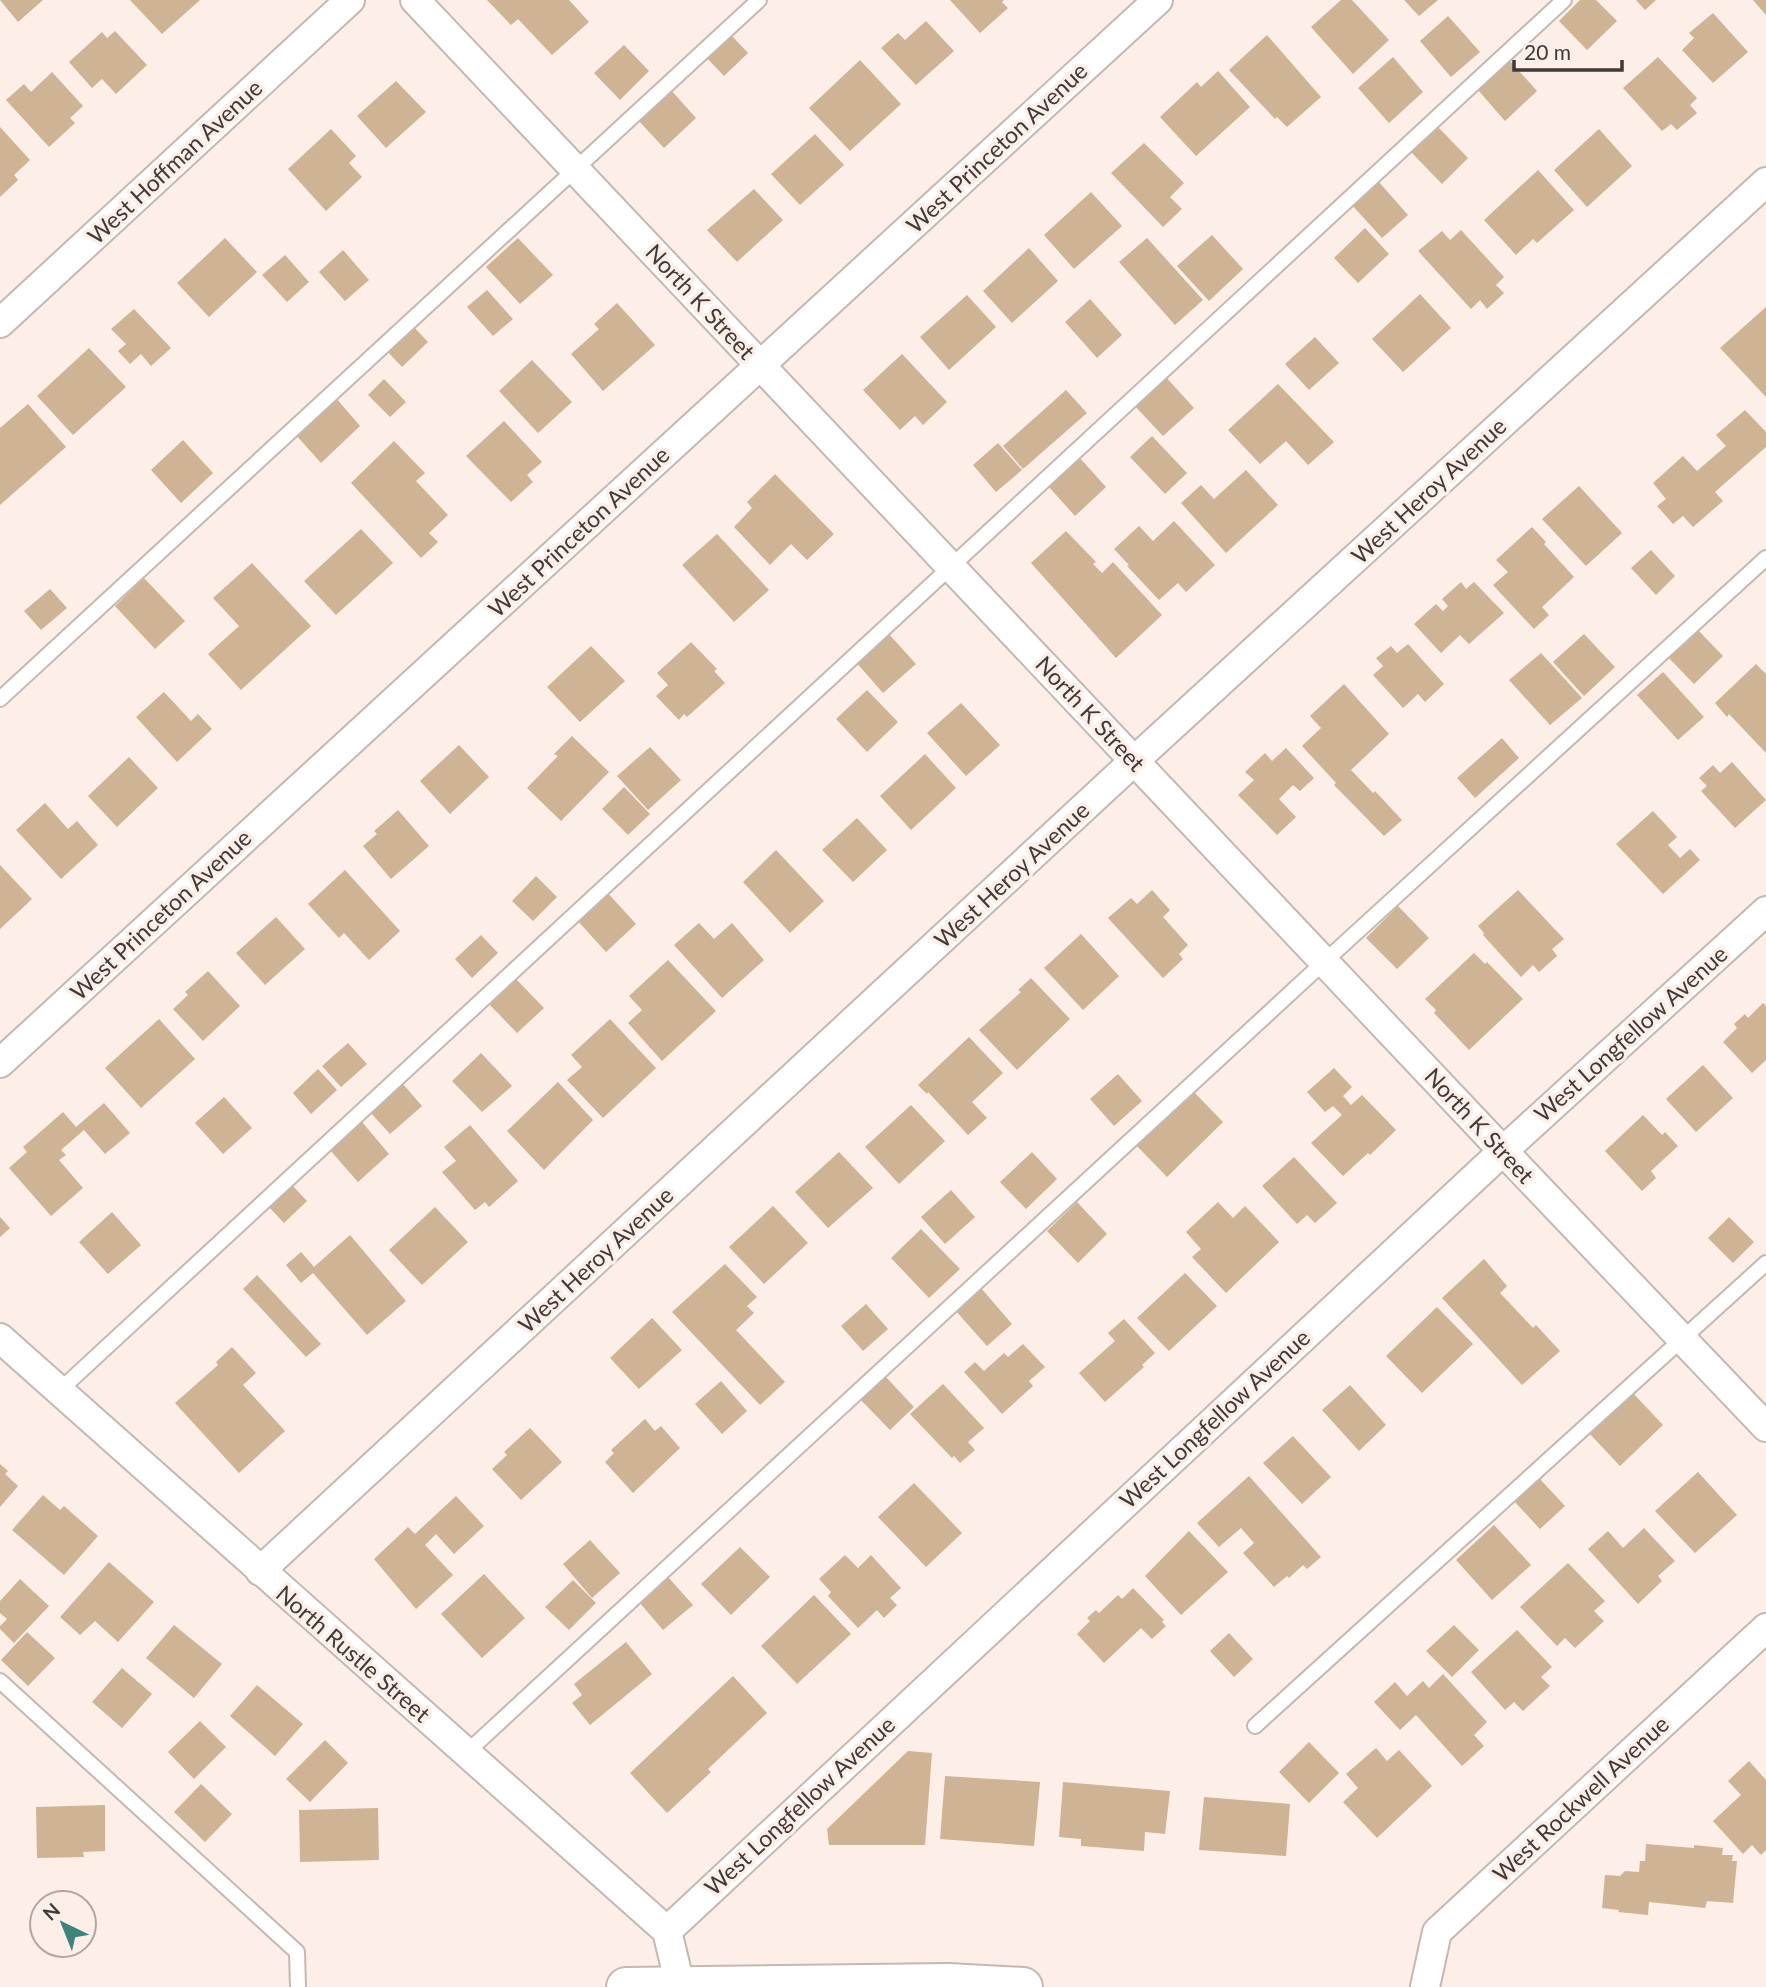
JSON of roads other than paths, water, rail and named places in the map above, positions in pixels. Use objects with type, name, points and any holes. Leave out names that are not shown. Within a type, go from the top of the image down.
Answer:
[{"type":"main road","points":[[626,1987],[948,1983],[1023,1987]]},
{"type":"street","name":"West Hoffman Avenue","points":[[0,323],[350,0]]},
{"type":"street","name":"North K Street","points":[[415,0],[1766,1427]]},
{"type":"street","name":"West Princeton Avenue","points":[[0,1063],[1158,0]]},
{"type":"street","name":"West Heroy Avenue","points":[[260,1572],[1134,761],[1766,182]]},
{"type":"street","name":"West Longfellow Avenue","points":[[667,1931],[1503,1151],[1766,911]]},
{"type":"street","name":"North Rustle Street","points":[[0,1338],[260,1572],[667,1931]]},
{"type":"street","name":"West Rockwell Avenue","points":[[1425,1987],[1437,1932],[1766,1628]]},
{"type":"street","points":[[667,1931],[680,1985]]},
{"type":"lane","points":[[0,699],[759,0]]},
{"type":"lane","points":[[59,1391],[1564,0]]},
{"type":"lane","points":[[466,1753],[1766,558]]},
{"type":"lane","points":[[1255,1726],[1766,1263]]},
{"type":"lane","points":[[0,1681],[297,1952],[298,1987]]}]
